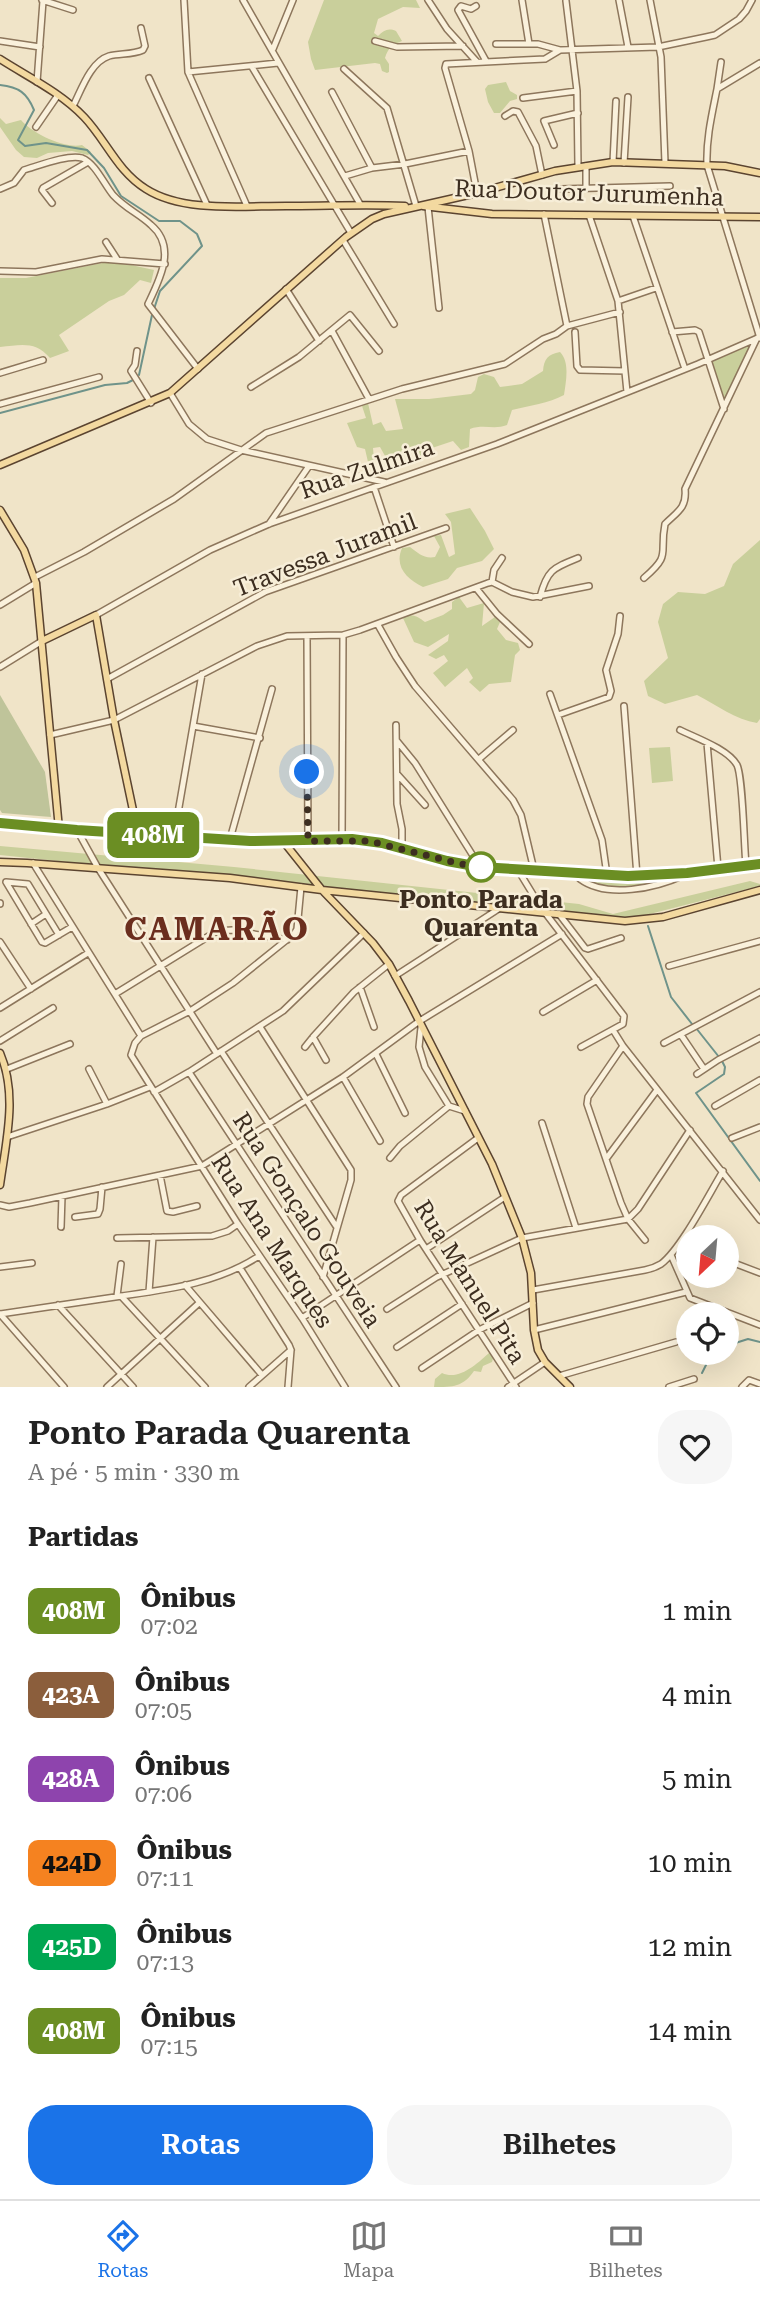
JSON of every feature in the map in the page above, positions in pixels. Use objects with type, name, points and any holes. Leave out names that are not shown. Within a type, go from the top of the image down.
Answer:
[{"type":"main road","points":[[0,59],[73,106],[86,119],[122,169],[146,189],[170,200],[207,205],[247,206],[416,206]]},
{"type":"main road","points":[[0,465],[170,393],[351,233],[372,219],[392,211],[477,193],[578,166],[613,162],[725,166],[760,173]]},
{"type":"main road","points":[[460,197],[458,202],[461,210]]},
{"type":"main road","points":[[363,204],[370,207],[372,219]]},
{"type":"main road","name":"Rua Doutor Jurumenha","points":[[416,206],[492,214],[760,217]]},
{"type":"main road","points":[[0,510],[24,550],[36,580],[59,829]]},
{"type":"main road","points":[[96,615],[138,834]]},
{"type":"main road","name":"Rua Zulmira","points":[[42,641],[96,615]]},
{"type":"main road","points":[[0,823],[230,839],[369,841],[480,867],[607,875],[687,873],[760,864]]},
{"type":"main road","points":[[283,841],[389,964],[506,1196],[530,1265],[534,1330],[538,1350],[545,1362],[570,1387]]},
{"type":"main road","points":[[0,862],[230,878],[606,920],[648,920],[760,890]]},
{"type":"main road","points":[[0,1054],[7,1069],[10,1093],[0,1185]]},
{"type":"street","points":[[37,82],[42,0],[73,10]]},
{"type":"street","points":[[184,0],[188,72],[247,206]]},
{"type":"street","points":[[243,0],[363,204]]},
{"type":"street","points":[[428,0],[447,29],[477,62]]},
{"type":"street","points":[[522,0],[529,44]]},
{"type":"street","points":[[619,0],[628,47]]},
{"type":"street","points":[[650,0],[661,57],[665,163]]},
{"type":"street","points":[[496,44],[538,44],[560,50],[674,46],[715,34],[739,19],[752,0]]},
{"type":"street","points":[[566,1],[577,91],[578,166]]},
{"type":"street","points":[[272,49],[290,2]]},
{"type":"street","points":[[476,6],[470,9],[464,5],[458,10],[486,61]]},
{"type":"street","points":[[73,106],[90,73],[101,60],[143,50],[145,46],[141,28]]},
{"type":"street","points":[[0,41],[40,47]]},
{"type":"street","points":[[375,41],[397,47],[463,46]]},
{"type":"street","points":[[477,193],[446,64],[545,59],[560,50]]},
{"type":"street","points":[[188,72],[278,62]]},
{"type":"street","points":[[644,578],[662,561],[665,553],[665,524],[678,514],[685,504],[685,489],[759,338],[707,165],[709,127],[721,62]]},
{"type":"street","points":[[717,89],[760,64]]},
{"type":"street","points":[[252,66],[351,233]]},
{"type":"street","points":[[344,69],[387,108],[416,206]]},
{"type":"street","points":[[149,78],[207,205]]},
{"type":"street","points":[[523,98],[577,91]]},
{"type":"street","points":[[332,92],[372,168]]},
{"type":"street","points":[[36,127],[58,96]]},
{"type":"street","points":[[624,163],[628,97]]},
{"type":"street","points":[[613,162],[616,101]]},
{"type":"street","points":[[505,116],[513,111],[518,112],[536,146],[542,175]]},
{"type":"street","points":[[554,145],[544,121],[578,113]]},
{"type":"street","points":[[345,176],[372,168],[468,151]]},
{"type":"street","points":[[0,189],[14,183],[24,170],[70,158],[80,157],[88,162],[121,204],[157,231],[164,245],[164,264],[149,306],[198,369]]},
{"type":"street","points":[[52,203],[43,188],[88,162]]},
{"type":"street","points":[[586,166],[586,187]]},
{"type":"street","points":[[561,189],[670,186]]},
{"type":"street","points":[[428,207],[439,308]]},
{"type":"street","points":[[544,214],[567,326]]},
{"type":"street","points":[[589,215],[618,301],[627,392]]},
{"type":"street","points":[[633,216],[685,369]]},
{"type":"street","points":[[343,240],[394,324]]},
{"type":"street","points":[[106,242],[117,259]]},
{"type":"street","points":[[0,271],[36,272],[94,260],[117,259],[164,264]]},
{"type":"street","points":[[618,301],[656,288]]},
{"type":"street","points":[[286,289],[319,341]]},
{"type":"street","points":[[0,605],[36,580],[174,499],[266,433],[369,399],[505,363],[542,338],[556,334],[567,326],[620,312]]},
{"type":"street","points":[[251,387],[299,357],[349,316],[353,317],[380,351]]},
{"type":"street","points":[[332,331],[369,399]]},
{"type":"street","points":[[672,332],[698,331],[724,409]]},
{"type":"street","points":[[575,332],[580,370],[625,371]]},
{"type":"street","name":"Rua Zulmira","points":[[96,615],[210,550],[269,524],[497,444],[759,338]]},
{"type":"street","points":[[137,351],[135,365],[131,371],[151,403]]},
{"type":"street","points":[[0,373],[43,360]]},
{"type":"street","points":[[0,404],[99,377]]},
{"type":"street","points":[[170,393],[188,424],[198,433],[219,444],[386,483]]},
{"type":"street","points":[[269,524],[309,466]]},
{"type":"street","points":[[374,487],[394,547]]},
{"type":"street","name":"Travessa Juramil","points":[[107,679],[265,593],[446,528]]},
{"type":"street","points":[[492,582],[494,570],[502,558]]},
{"type":"street","points":[[540,597],[544,581],[551,571],[579,558]]},
{"type":"street","points":[[50,735],[114,720],[267,642],[287,636],[343,635],[378,625],[492,582],[512,592],[540,597],[589,586]]},
{"type":"street","points":[[476,588],[497,614],[529,644]]},
{"type":"street","points":[[558,715],[609,697],[611,691],[606,670],[618,634],[620,616]]},
{"type":"street","points":[[378,625],[415,686],[513,800],[534,870]]},
{"type":"street","points":[[342,839],[343,635]]},
{"type":"street","points":[[307,636],[308,841]]},
{"type":"street","name":"Rua Zulmira","points":[[0,667],[42,641]]},
{"type":"street","points":[[174,836],[202,674]]},
{"type":"street","points":[[230,839],[272,689]]},
{"type":"street","points":[[550,694],[602,840],[607,875]]},
{"type":"street","points":[[624,706],[637,876]]},
{"type":"street","points":[[396,725],[397,804],[402,828],[401,848]]},
{"type":"street","points":[[193,726],[260,738]]},
{"type":"street","points":[[479,759],[513,730]]},
{"type":"street","points":[[680,730],[724,753],[737,765],[746,865]]},
{"type":"street","points":[[397,741],[415,763],[480,867]]},
{"type":"street","points":[[707,743],[718,868]]},
{"type":"street","points":[[397,774],[425,805]]},
{"type":"street","points":[[77,830],[98,868],[190,1011],[270,1122],[336,1226]]},
{"type":"street","points":[[33,863],[141,1036],[190,1011],[248,972],[287,940],[297,929],[301,887]]},
{"type":"street","points":[[518,870],[545,913],[624,1016],[623,1024],[581,1047]]},
{"type":"street","points":[[579,873],[580,879],[586,884],[612,889],[658,885],[687,873]]},
{"type":"street","points":[[59,935],[27,883],[7,881],[43,943],[59,935],[72,926]]},
{"type":"street","points":[[395,976],[500,908]]},
{"type":"street","points":[[30,924],[46,914]]},
{"type":"street","points":[[559,914],[585,948],[621,937]]},
{"type":"street","points":[[115,994],[217,931],[232,930],[287,940]]},
{"type":"street","points":[[7,1137],[152,1090],[188,1072],[283,1011],[364,933]]},
{"type":"street","points":[[0,1205],[9,1207],[202,1166],[562,934]]},
{"type":"street","points":[[669,966],[760,941]]},
{"type":"street","points":[[0,942],[31,989]]},
{"type":"street","points":[[0,1008],[89,953]]},
{"type":"street","points":[[304,1047],[352,994],[389,964]]},
{"type":"street","points":[[543,1012],[597,980]]},
{"type":"street","points":[[360,987],[374,1027]]},
{"type":"street","points":[[664,1043],[760,992]]},
{"type":"street","points":[[0,1041],[53,1008]]},
{"type":"street","points":[[420,1024],[420,1055],[438,1091],[449,1106],[465,1111]]},
{"type":"street","points":[[260,1027],[351,1170],[351,1180],[336,1226],[325,1279]]},
{"type":"street","points":[[613,1030],[760,1220]]},
{"type":"street","points":[[681,1035],[704,1069]]},
{"type":"street","name":"Rua Ana Marques","points":[[141,1036],[131,1055],[345,1386]]},
{"type":"street","points":[[313,1037],[326,1060]]},
{"type":"street","points":[[697,1074],[720,1058],[760,1038]]},
{"type":"street","points":[[7,1069],[70,1044]]},
{"type":"street","points":[[623,1046],[587,1100],[628,1219],[645,1240]]},
{"type":"street","points":[[376,1054],[405,1113]]},
{"type":"street","points":[[89,1069],[107,1104]]},
{"type":"street","name":"Rua Gonçalo Gouveia","points":[[188,1072],[396,1387]]},
{"type":"street","points":[[343,1077],[380,1141]]},
{"type":"street","points":[[715,1105],[760,1080]]},
{"type":"street","points":[[606,1159],[657,1090]]},
{"type":"street","points":[[390,1158],[400,1146],[449,1106]]},
{"type":"street","points":[[542,1123],[576,1228]]},
{"type":"street","points":[[732,1138],[760,1127]]},
{"type":"street","points":[[387,1309],[431,1280],[522,1238],[628,1219],[638,1209],[690,1130]]},
{"type":"street","name":"Rua Manuel Pita","points":[[478,1138],[398,1199],[426,1250],[444,1274],[512,1386]]},
{"type":"street","points":[[690,1225],[723,1171]]},
{"type":"street","points":[[160,1175],[167,1211],[197,1206]]},
{"type":"street","points":[[75,1217],[98,1214],[102,1187]]},
{"type":"street","points":[[61,1227],[62,1196]]},
{"type":"street","points":[[426,1250],[506,1196]]},
{"type":"street","points":[[117,1238],[212,1236],[228,1231],[238,1224]]},
{"type":"street","points":[[149,1292],[153,1237]]},
{"type":"street","points":[[302,1318],[334,1293],[420,1240]]},
{"type":"street","points":[[533,1290],[645,1270],[661,1264],[676,1247]]},
{"type":"street","points":[[671,1255],[686,1293],[692,1300],[760,1325]]},
{"type":"street","points":[[0,1314],[149,1292],[210,1279],[240,1268],[259,1256]]},
{"type":"street","points":[[0,1268],[32,1263]]},
{"type":"street","points":[[121,1264],[119,1296],[205,1387]]},
{"type":"street","points":[[739,1265],[760,1273]]},
{"type":"street","points":[[240,1268],[287,1340],[290,1350],[288,1387]]},
{"type":"street","points":[[185,1284],[261,1375]]},
{"type":"street","points":[[534,1330],[686,1293]]},
{"type":"street","points":[[107,1387],[199,1303]]},
{"type":"street","points":[[422,1368],[479,1330],[533,1303]]},
{"type":"street","points":[[397,1347],[462,1304]]},
{"type":"street","points":[[58,1305],[133,1387]]},
{"type":"street","points":[[0,1314],[64,1387]]},
{"type":"street","points":[[559,1376],[676,1342]]},
{"type":"street","points":[[249,1387],[290,1350]]},
{"type":"street","points":[[512,1386],[545,1362]]},
{"type":"street","points":[[669,1387],[694,1379]]},
{"type":"street","points":[[742,1387],[748,1380],[760,1384]]},
{"type":"green space","points":[[324,0],[416,0],[420,8],[403,7],[378,19],[374,33],[378,36],[386,30],[393,30],[402,41],[391,47],[386,55],[389,72],[382,71],[380,64],[375,63],[315,70],[308,42]]},
{"type":"green space","points":[[506,82],[510,91],[517,95],[517,99],[510,101],[500,113],[494,113],[485,89],[488,85]]},
{"type":"green space","points":[[0,118],[6,124],[21,120],[49,139],[66,145],[82,145],[91,152],[88,155],[72,151],[48,153],[37,158],[24,157],[0,127]]},
{"type":"green space","points":[[113,261],[154,270],[151,283],[140,280],[124,295],[109,301],[59,335],[69,351],[50,358],[33,347],[0,347],[0,278],[26,278]]},
{"type":"green space","points":[[757,340],[725,409],[710,358]]},
{"type":"green space","points":[[560,352],[566,366],[564,395],[512,410],[507,425],[470,429],[469,447],[461,450],[453,441],[423,451],[425,456],[417,460],[413,450],[404,451],[404,459],[389,463],[380,447],[373,448],[374,460],[368,462],[365,449],[357,447],[347,423],[366,418],[362,406],[368,403],[373,425],[381,422],[386,431],[403,429],[395,399],[429,399],[471,394],[475,390],[478,377],[484,374],[494,377],[500,387],[522,384],[543,371],[546,360],[552,354]]},
{"type":"green space","points":[[470,508],[494,549],[482,561],[457,568],[448,579],[423,587],[412,580],[401,567],[402,548],[410,547],[424,556],[435,557],[440,547],[434,536],[441,535],[449,557],[455,554],[451,522],[445,514]]},
{"type":"green space","points":[[760,540],[760,719],[757,723],[742,719],[697,695],[665,704],[648,696],[644,681],[668,658],[658,622],[663,604],[678,592],[705,594],[724,586],[733,564]]},
{"type":"green space","points":[[459,597],[467,608],[484,603],[482,626],[495,617],[500,622],[497,629],[506,640],[518,643],[520,650],[515,655],[511,682],[489,684],[480,692],[469,682],[473,678],[467,668],[445,687],[433,673],[448,661],[444,655],[436,659],[428,655],[448,641],[449,634],[428,647],[414,642],[403,618],[414,616],[425,622],[452,609],[452,602]]},
{"type":"green space","points":[[0,695],[45,772],[51,817],[2,813],[0,810]]},
{"type":"green space","points":[[670,747],[673,781],[652,783],[649,748]]},
{"type":"green space","points":[[0,846],[234,867],[579,904],[613,914],[750,881],[760,886],[634,918],[578,915],[0,855]]},
{"type":"green space","points":[[677,875],[656,884],[631,888],[607,886],[585,879],[585,877]]},
{"type":"green space","points":[[490,1352],[494,1355],[492,1362],[483,1366],[481,1372],[474,1371],[457,1385],[434,1387],[435,1379],[442,1373],[461,1373]]},
{"type":"waterway","points":[[0,85],[22,92],[34,110],[18,140],[25,146],[46,143],[87,150],[104,168],[121,196],[159,221],[180,221],[197,234],[202,246],[160,291],[154,309]]},
{"type":"waterway","points":[[139,375],[152,315]]},
{"type":"waterway","points":[[0,413],[133,380]]},
{"type":"waterway","points":[[648,926],[671,997],[692,1024]]},
{"type":"waterway","points":[[696,1028],[719,1057]]},
{"type":"waterway","points":[[722,1061],[724,1074],[696,1093],[760,1181]]},
{"type":"waterway","points":[[739,1342],[748,1339],[760,1342]]},
{"type":"waterway","points":[[702,1373],[706,1365]]},
{"type":"bus line","name":"408M","points":[[0,823],[250,841],[352,839],[382,843],[480,867],[628,876],[687,873],[760,864]]},
{"type":"place","name":"Ponto Parada Quarenta","points":[[481,867]]},
{"type":"district","name":"CAMARÃO","points":[[217,929]]},
{"type":"route","points":[[307,772],[308,841],[369,841],[481,867]]}]
